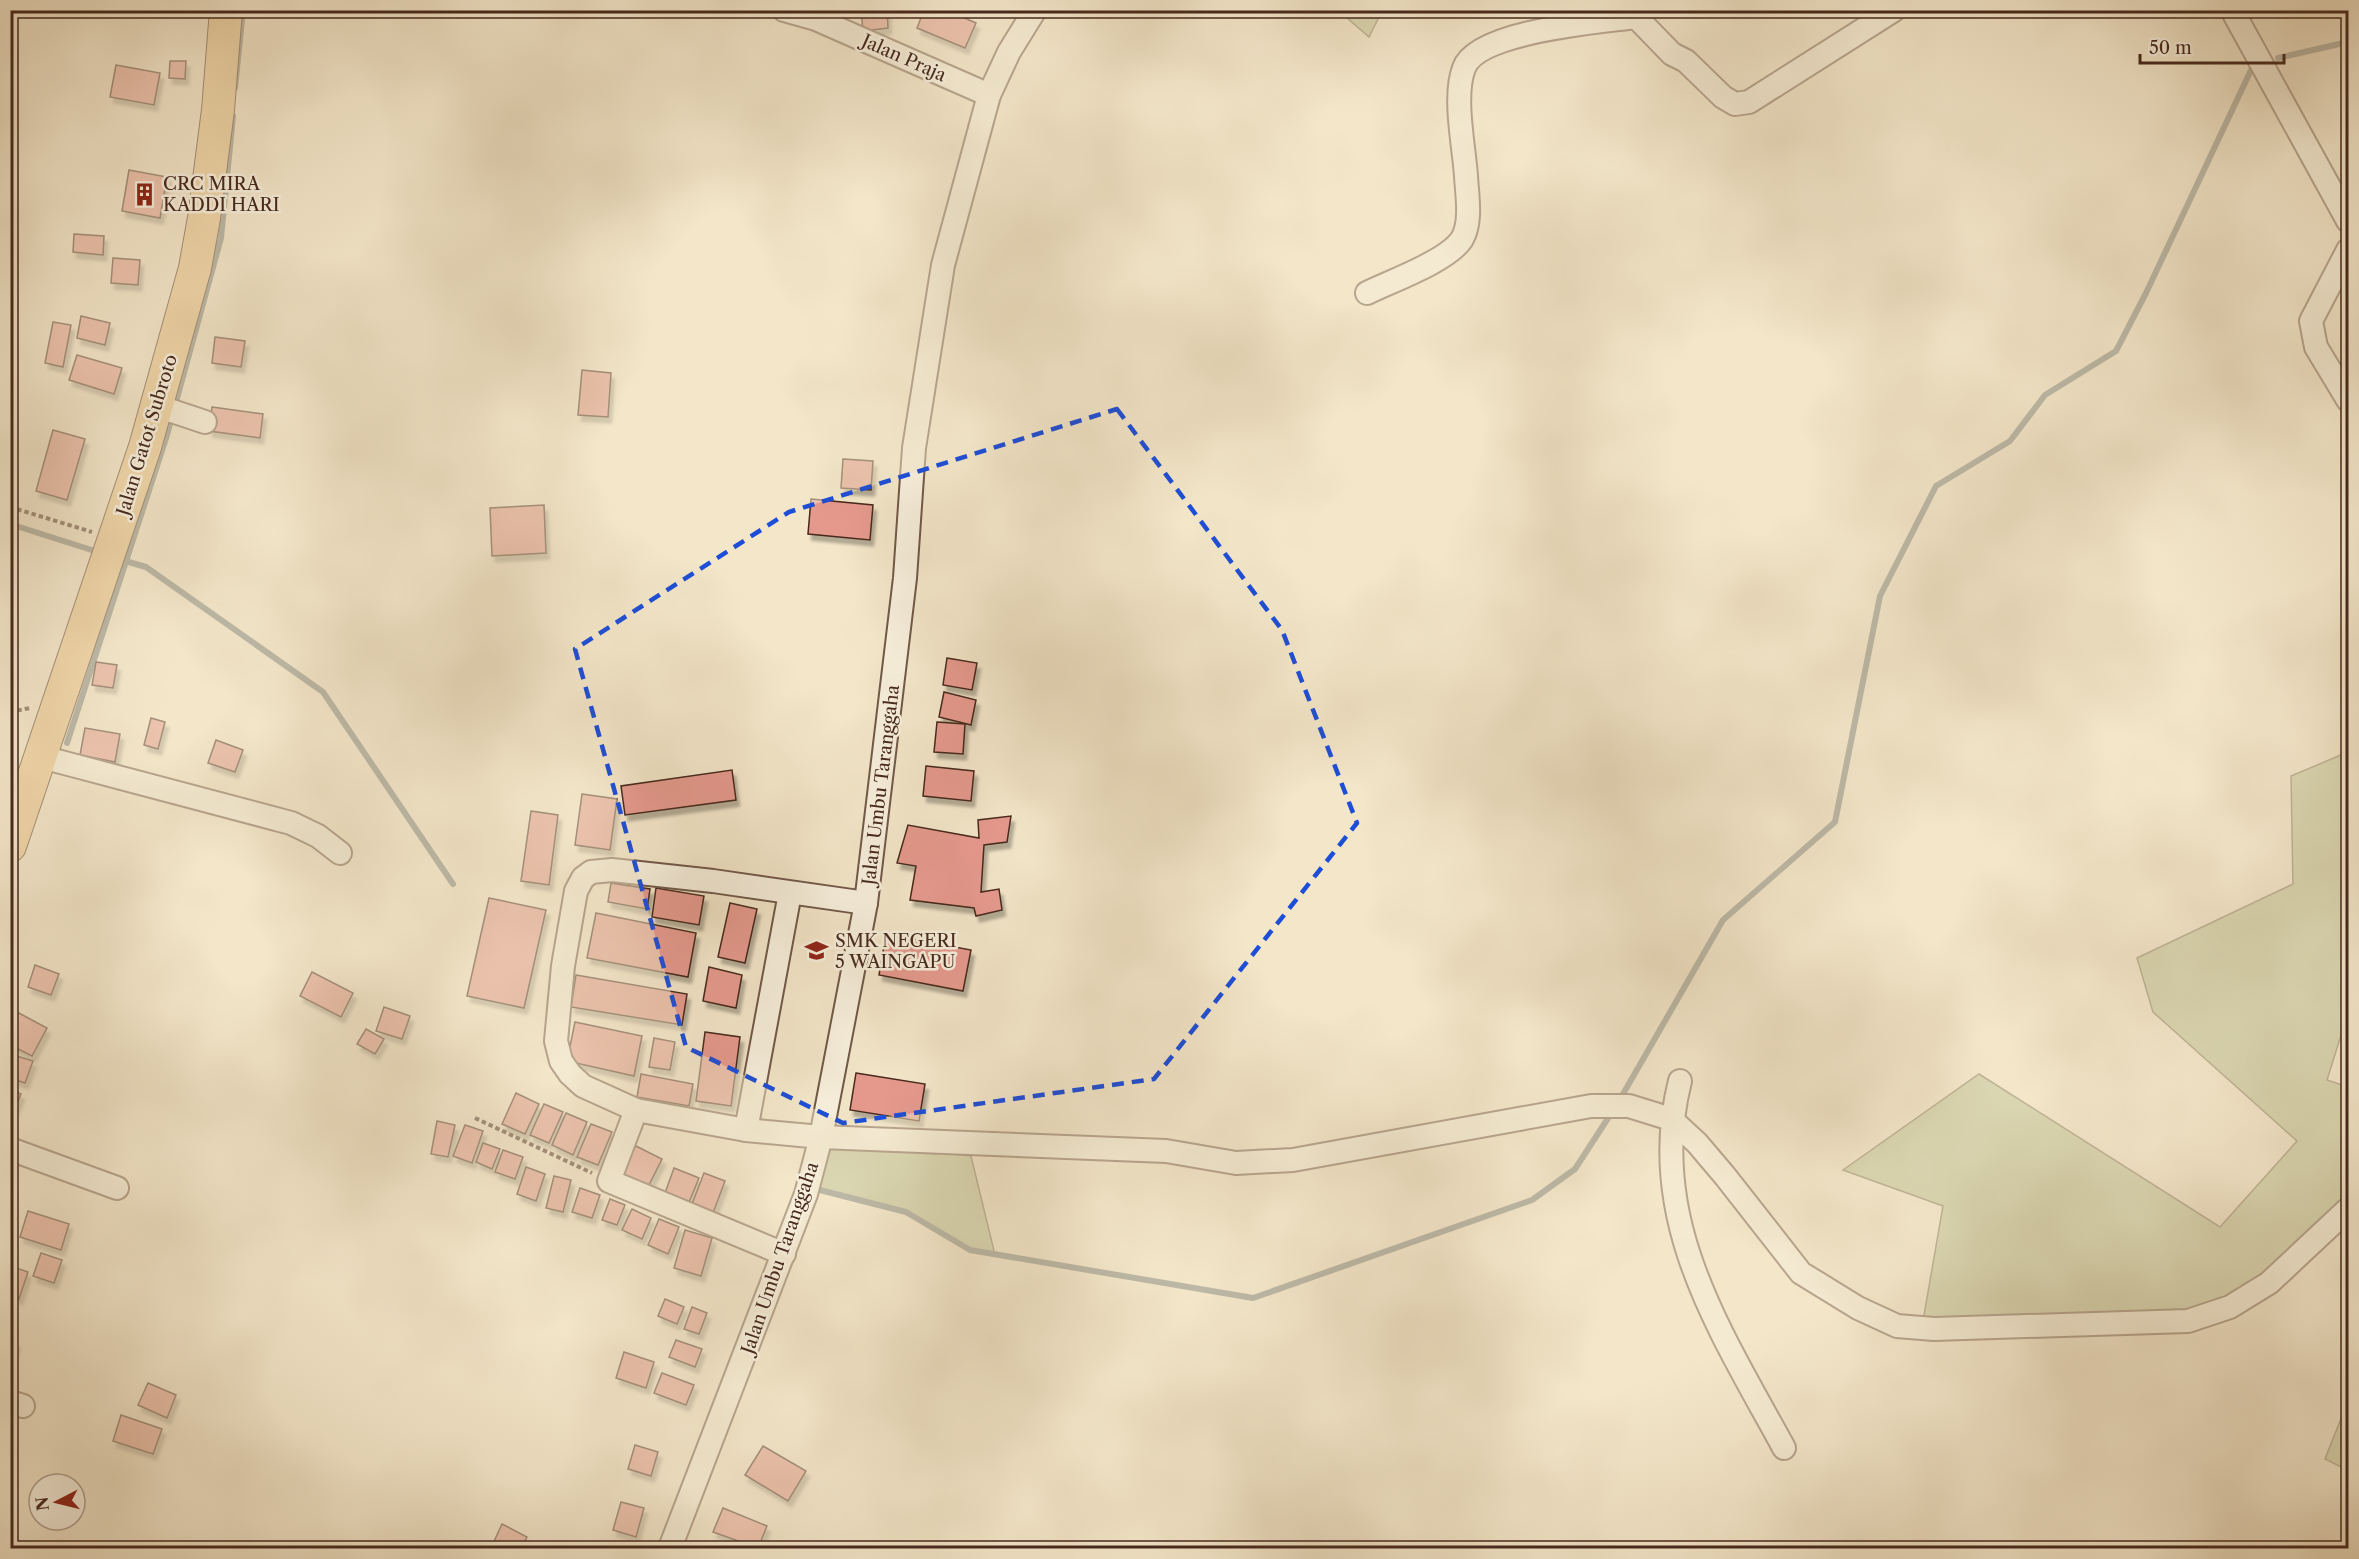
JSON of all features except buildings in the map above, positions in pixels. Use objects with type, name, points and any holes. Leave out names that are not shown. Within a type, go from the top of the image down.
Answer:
[{"type":"highway","name":"Jalan Gatot Subroto","points":[[10,846],[111,550],[168,410],[204,218],[218,110],[226,10]]},
{"type":"street","name":"Jalan Praja","points":[[784,10],[816,15],[989,95]]},
{"type":"street","name":"Jalan Umbu Taranggaha","points":[[670,1548],[784,1254],[808,1187],[821,1137],[866,903],[905,578],[914,448],[930,342],[952,224],[989,95],[1009,52],[1035,10]]},
{"type":"street","points":[[1367,292],[1444,255],[1461,240],[1468,208],[1460,85],[1468,57],[1484,46],[1549,28],[1636,17],[1672,54],[1686,61],[1723,97],[1735,104],[1749,102],[1894,10]]},
{"type":"street","points":[[2232,10],[2349,221]]},
{"type":"street","points":[[2349,250],[2311,321],[2316,347],[2349,400]]},
{"type":"street","points":[[168,410],[205,422]]},
{"type":"street","points":[[42,757],[291,823],[318,836],[340,853]]},
{"type":"street","points":[[866,903],[713,881],[612,870],[591,872],[583,878],[576,891],[563,966],[556,1041],[561,1061],[583,1086],[636,1110],[746,1130],[821,1137],[1166,1151],[1236,1163],[1260,1164],[1305,1158],[1591,1106],[1629,1106],[1671,1119],[1718,1168],[1801,1273],[1858,1308],[1897,1326],[1934,1329],[2188,1321],[2230,1307],[2269,1284],[2349,1209]]},
{"type":"street","points":[[746,1130],[790,893]]},
{"type":"street","points":[[1680,1081],[1671,1119],[1674,1194],[1689,1260],[1728,1345],[1785,1448]]},
{"type":"street","points":[[636,1110],[609,1181],[784,1254]]},
{"type":"street","points":[[10,1149],[117,1188]]},
{"type":"path","points":[[10,507],[111,550]]},
{"type":"path","points":[[475,1118],[609,1181]]},
{"type":"highlighted area","points":[[1117,409],[1282,630],[1357,823],[1154,1079],[843,1123],[686,1047],[575,649],[789,512]]},
{"type":"green space","points":[[1339,11],[1382,11],[1369,37]]},
{"type":"green space","points":[[2348,752],[2348,1013],[2327,1080],[2348,1087],[2348,1203],[2267,1276],[2193,1314],[1923,1321],[1943,1206],[1843,1170],[1979,1074],[2220,1227],[2297,1141],[2153,1012],[2137,958],[2293,884],[2291,776]]},
{"type":"green space","points":[[819,1140],[971,1156],[995,1255],[970,1250],[906,1212],[809,1188]]},
{"type":"green space","points":[[2348,1401],[2348,1466],[2347,1470],[2325,1459]]},
{"type":"waterway","points":[[235,88],[243,10]]},
{"type":"waterway","points":[[2278,58],[2348,42]]},
{"type":"waterway","points":[[1619,1101],[1723,920],[1835,822],[1880,596],[1936,486],[2010,441],[2045,395],[2116,351],[2146,293],[2252,68]]},
{"type":"waterway","points":[[67,743],[167,435],[221,238],[233,116]]},
{"type":"waterway","points":[[10,524],[101,553]]},
{"type":"waterway","points":[[125,561],[146,567],[323,692],[453,884]]},
{"type":"waterway","points":[[812,1188],[906,1212],[970,1250],[1253,1298],[1532,1200],[1575,1169],[1612,1112]]},
{"type":"place","name":"CRC MIRA KADDI HARI","points":[[145,194]]},
{"type":"place","name":"SMK NEGERI 5 WAINGAPU","points":[[817,951]]}]
